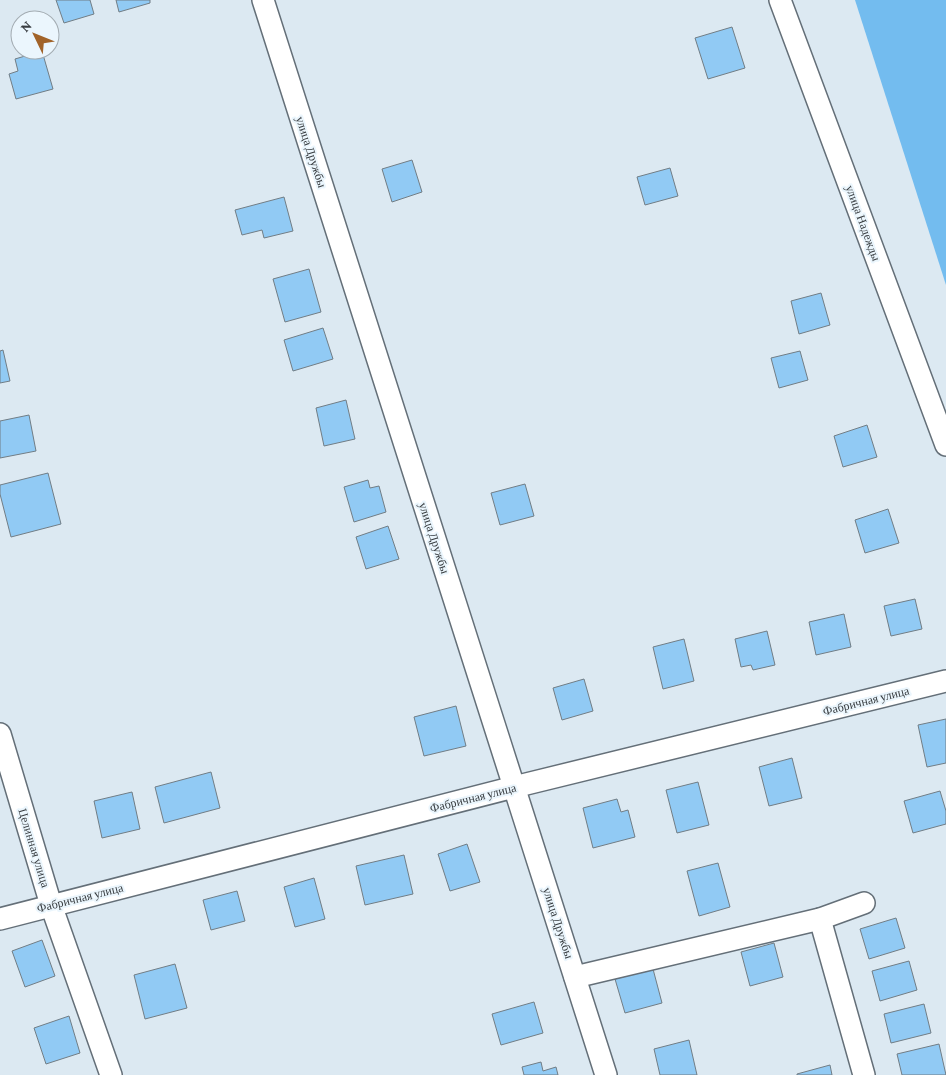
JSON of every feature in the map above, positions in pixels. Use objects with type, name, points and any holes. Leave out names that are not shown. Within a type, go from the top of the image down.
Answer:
[{"type":"street","name":"улица Дружбы","points":[[263,0],[606,1075]]},
{"type":"street","name":"улица Надежды","points":[[780,0],[946,446]]},
{"type":"street","name":"Фабричная улица","points":[[0,919],[514,788],[946,681]]},
{"type":"street","name":"Целинная улица","points":[[0,734],[51,905],[112,1075]]},
{"type":"street","points":[[575,977],[820,919],[864,903]]},
{"type":"street","points":[[820,919],[864,1075]]},
{"type":"shaded area","points":[[855,0],[946,0],[946,285]]},
{"type":"building","points":[[56,0],[90,0],[94,14],[64,23]]},
{"type":"building","points":[[116,0],[150,0],[150,3],[119,12]]},
{"type":"building","points":[[732,27],[745,68],[708,79],[695,38]]},
{"type":"building","points":[[15,60],[45,60],[53,89],[16,99],[9,74],[18,71]]},
{"type":"building","points":[[412,160],[422,192],[392,202],[382,169]]},
{"type":"building","points":[[670,168],[678,196],[645,205],[637,177]]},
{"type":"building","points":[[284,197],[293,231],[264,238],[262,230],[242,235],[235,210]]},
{"type":"building","points":[[309,269],[321,312],[285,322],[273,279]]},
{"type":"building","points":[[821,293],[830,325],[799,334],[791,301]]},
{"type":"building","points":[[323,328],[333,359],[293,371],[284,340]]},
{"type":"building","points":[[3,350],[10,381],[0,383],[0,351]]},
{"type":"building","points":[[800,351],[808,380],[779,388],[771,358]]},
{"type":"building","points":[[346,400],[355,439],[324,446],[316,408]]},
{"type":"building","points":[[29,415],[36,451],[0,458],[0,421]]},
{"type":"building","points":[[867,425],[877,457],[843,467],[834,436]]},
{"type":"building","points":[[48,473],[61,524],[11,537],[0,494],[0,485]]},
{"type":"building","points":[[368,480],[370,488],[379,486],[386,512],[354,522],[344,487]]},
{"type":"building","points":[[525,484],[534,516],[500,525],[491,493]]},
{"type":"building","points":[[888,509],[899,543],[865,553],[855,520]]},
{"type":"building","points":[[388,526],[399,559],[366,569],[356,537]]},
{"type":"building","points":[[915,599],[922,629],[891,636],[884,606]]},
{"type":"building","points":[[844,614],[851,647],[816,655],[809,622]]},
{"type":"building","points":[[767,631],[775,665],[753,670],[751,665],[741,667],[735,639]]},
{"type":"building","points":[[684,639],[694,681],[663,689],[653,647]]},
{"type":"building","points":[[584,679],[593,711],[562,720],[553,688]]},
{"type":"building","points":[[456,706],[466,746],[424,756],[414,717]]},
{"type":"building","points":[[946,719],[946,763],[927,767],[918,725]]},
{"type":"building","points":[[792,758],[802,798],[769,806],[759,767]]},
{"type":"building","points":[[211,772],[220,808],[164,823],[155,787]]},
{"type":"building","points":[[698,782],[709,825],[677,833],[666,790]]},
{"type":"building","points":[[940,791],[946,811],[946,824],[913,833],[904,801]]},
{"type":"building","points":[[132,792],[140,829],[102,838],[94,801]]},
{"type":"building","points":[[617,799],[621,812],[628,810],[635,837],[593,848],[583,808]]},
{"type":"building","points":[[467,844],[480,882],[450,891],[438,854]]},
{"type":"building","points":[[404,855],[413,894],[365,905],[356,866]]},
{"type":"building","points":[[718,863],[730,907],[699,916],[687,871]]},
{"type":"building","points":[[314,878],[325,919],[295,927],[284,887]]},
{"type":"building","points":[[237,891],[245,921],[211,930],[203,900]]},
{"type":"building","points":[[896,918],[905,948],[869,959],[860,929]]},
{"type":"building","points":[[42,940],[55,976],[25,987],[12,951]]},
{"type":"building","points":[[774,943],[783,977],[750,986],[741,952]]},
{"type":"building","points":[[909,961],[917,990],[880,1001],[872,971]]},
{"type":"building","points":[[175,964],[187,1008],[145,1019],[134,975]]},
{"type":"building","points":[[653,969],[662,1003],[625,1013],[615,979]]},
{"type":"building","points":[[534,1002],[543,1033],[501,1045],[492,1014]]},
{"type":"building","points":[[924,1004],[931,1033],[891,1043],[884,1014]]},
{"type":"building","points":[[69,1016],[80,1053],[46,1064],[34,1028]]},
{"type":"building","points":[[689,1040],[697,1075],[660,1075],[654,1049]]},
{"type":"building","points":[[939,1044],[946,1075],[902,1075],[897,1054]]},
{"type":"building","points":[[541,1062],[543,1071],[556,1067],[558,1075],[524,1075],[522,1067]]},
{"type":"building","points":[[830,1065],[832,1075],[797,1075],[797,1074]]}]
